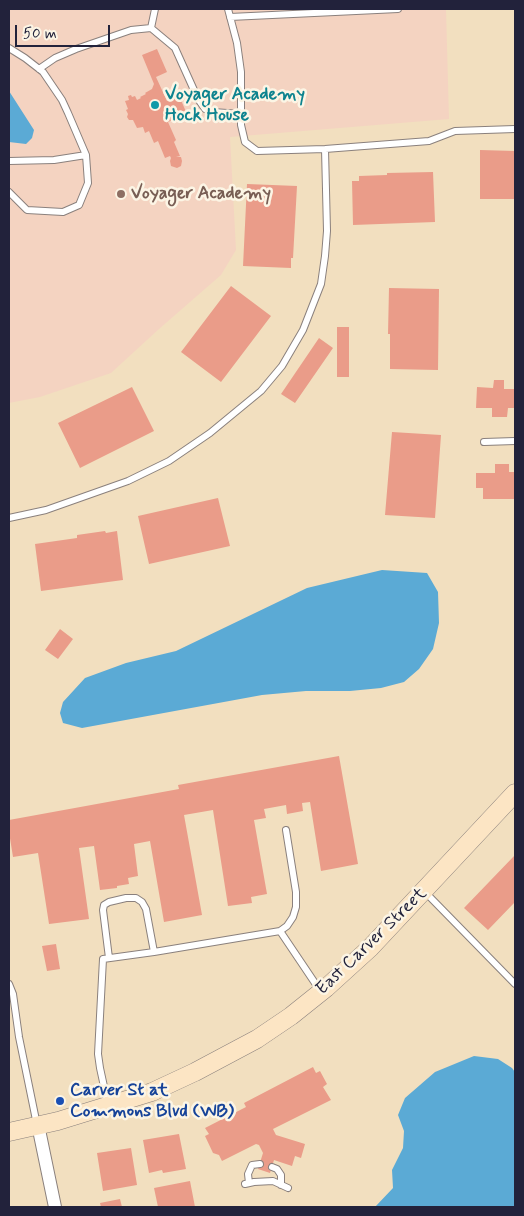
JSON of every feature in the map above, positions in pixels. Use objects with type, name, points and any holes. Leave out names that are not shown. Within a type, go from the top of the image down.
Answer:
[{"type":"street","name":"East Carver Street","points":[[9,1132],[58,1121],[152,1092],[219,1060],[257,1039],[291,1016],[321,992],[370,948],[515,793]]},
{"type":"street","points":[[38,1125],[54,1207]]},
{"type":"lane","points":[[151,28],[154,9]]},
{"type":"lane","points":[[228,9],[238,42],[241,72],[241,125],[244,142],[257,151],[429,141],[455,131],[515,129]]},
{"type":"lane","points":[[230,17],[398,9]]},
{"type":"lane","points":[[39,69],[56,58],[76,49],[131,30],[151,28],[175,48],[204,109],[213,112],[241,114]]},
{"type":"lane","points":[[9,48],[39,69],[62,100],[86,155],[88,183],[79,205],[63,212],[27,210],[9,192]]},
{"type":"lane","points":[[9,518],[46,510],[128,481],[169,461],[210,433],[261,391],[282,366],[302,330],[321,284],[326,231],[325,148]]},
{"type":"lane","points":[[9,161],[54,160],[86,155]]},
{"type":"lane","points":[[484,442],[515,441]]},
{"type":"lane","points":[[108,1106],[98,1054],[103,959],[280,931],[287,926],[293,917],[296,907],[296,892],[286,830]]},
{"type":"lane","points":[[424,891],[515,984]]},
{"type":"lane","points":[[109,958],[104,905],[126,898],[136,898],[142,902],[146,909],[154,952]]},
{"type":"lane","points":[[280,931],[321,992]]},
{"type":"lane","points":[[9,984],[13,994],[19,1037],[38,1125]]},
{"type":"lane","points":[[260,1164],[252,1165],[248,1174],[247,1184],[273,1182],[288,1188]]},
{"type":"lane","points":[[272,1167],[277,1169],[281,1175],[281,1185]]},
{"type":"shaded area","name":"Voyager Academy","points":[[9,9],[446,9],[449,119],[230,137],[236,250],[221,275],[111,373],[40,397],[9,403]]},
{"type":"water","points":[[9,91],[34,130],[32,138],[26,144],[9,142]]},
{"type":"water","points":[[382,570],[427,573],[438,592],[439,623],[433,649],[419,669],[404,682],[381,688],[350,691],[306,691],[262,695],[82,728],[63,723],[60,713],[63,702],[85,678],[126,663],[176,651],[307,588]]},
{"type":"water","points":[[474,1056],[498,1059],[515,1072],[515,1207],[375,1207],[393,1188],[392,1170],[403,1148],[404,1131],[398,1115],[405,1098],[435,1072]]},
{"type":"building","name":"Voyager Academy Hock House","points":[[157,49],[167,72],[156,77],[167,101],[175,97],[176,100],[180,98],[187,114],[168,122],[176,140],[174,142],[180,156],[176,157],[181,157],[182,161],[181,166],[177,168],[171,166],[170,156],[165,158],[158,141],[154,143],[149,131],[145,133],[143,127],[137,128],[133,120],[129,120],[127,117],[126,110],[128,109],[125,101],[129,100],[128,96],[135,96],[137,100],[152,89],[154,84],[142,55]]},
{"type":"building","points":[[480,150],[515,151],[515,199],[480,199]]},
{"type":"building","points":[[433,172],[435,222],[353,225],[352,181],[359,181],[359,176]]},
{"type":"building","points":[[247,184],[297,186],[291,268],[243,266]]},
{"type":"building","points":[[231,286],[271,316],[221,382],[181,352]]},
{"type":"building","points":[[389,288],[439,289],[438,370],[390,369],[390,334],[388,334]]},
{"type":"building","points":[[337,327],[349,327],[349,377],[337,377]]},
{"type":"building","points":[[319,338],[333,348],[295,403],[281,394]]},
{"type":"building","points":[[494,380],[504,380],[504,389],[515,389],[515,408],[508,408],[507,417],[492,417],[492,408],[476,408],[477,387],[493,388]]},
{"type":"building","points":[[132,387],[154,431],[80,468],[58,423]]},
{"type":"building","points":[[392,432],[441,435],[435,518],[385,515]]},
{"type":"building","points":[[495,464],[509,464],[509,472],[515,472],[515,499],[483,499],[483,488],[476,488],[476,473],[495,473]]},
{"type":"building","points":[[218,498],[230,546],[149,564],[138,516]]},
{"type":"building","points":[[105,531],[106,533],[117,531],[123,580],[41,591],[35,544],[77,538],[77,535]]},
{"type":"building","points":[[60,629],[73,639],[58,659],[45,650]]},
{"type":"building","points":[[339,756],[358,864],[321,871],[310,802],[302,803],[303,811],[287,814],[286,805],[264,809],[266,818],[254,820],[267,894],[251,897],[252,903],[228,906],[213,810],[184,815],[202,915],[164,922],[150,841],[134,844],[138,876],[128,878],[129,884],[100,890],[94,846],[79,848],[89,919],[49,924],[38,853],[13,857],[9,820],[179,789],[178,785]]},
{"type":"building","points":[[515,855],[515,902],[488,930],[464,908]]},
{"type":"building","points":[[56,944],[60,969],[47,971],[42,946]]},
{"type":"building","points":[[313,1067],[316,1073],[320,1071],[327,1084],[323,1087],[331,1100],[273,1129],[276,1135],[305,1144],[301,1158],[295,1156],[292,1166],[274,1160],[270,1173],[258,1169],[263,1153],[259,1145],[256,1144],[222,1161],[219,1155],[213,1153],[205,1136],[209,1134],[205,1128],[246,1107],[244,1103]]},
{"type":"building","points":[[179,1134],[186,1169],[163,1173],[162,1170],[149,1173],[143,1140]]},
{"type":"building","points":[[131,1148],[137,1185],[103,1191],[97,1153]]},
{"type":"building","points":[[190,1181],[195,1207],[158,1207],[154,1188]]},
{"type":"building","points":[[120,1199],[122,1207],[101,1207],[100,1203]]},
{"type":"place","name":"Voyager Academy Hock House","points":[[155,105]]},
{"type":"place","name":"Voyager Academy","points":[[121,194]]},
{"type":"place","name":"Carver St at Commons Blvd (WB)","points":[[60,1101]]}]
